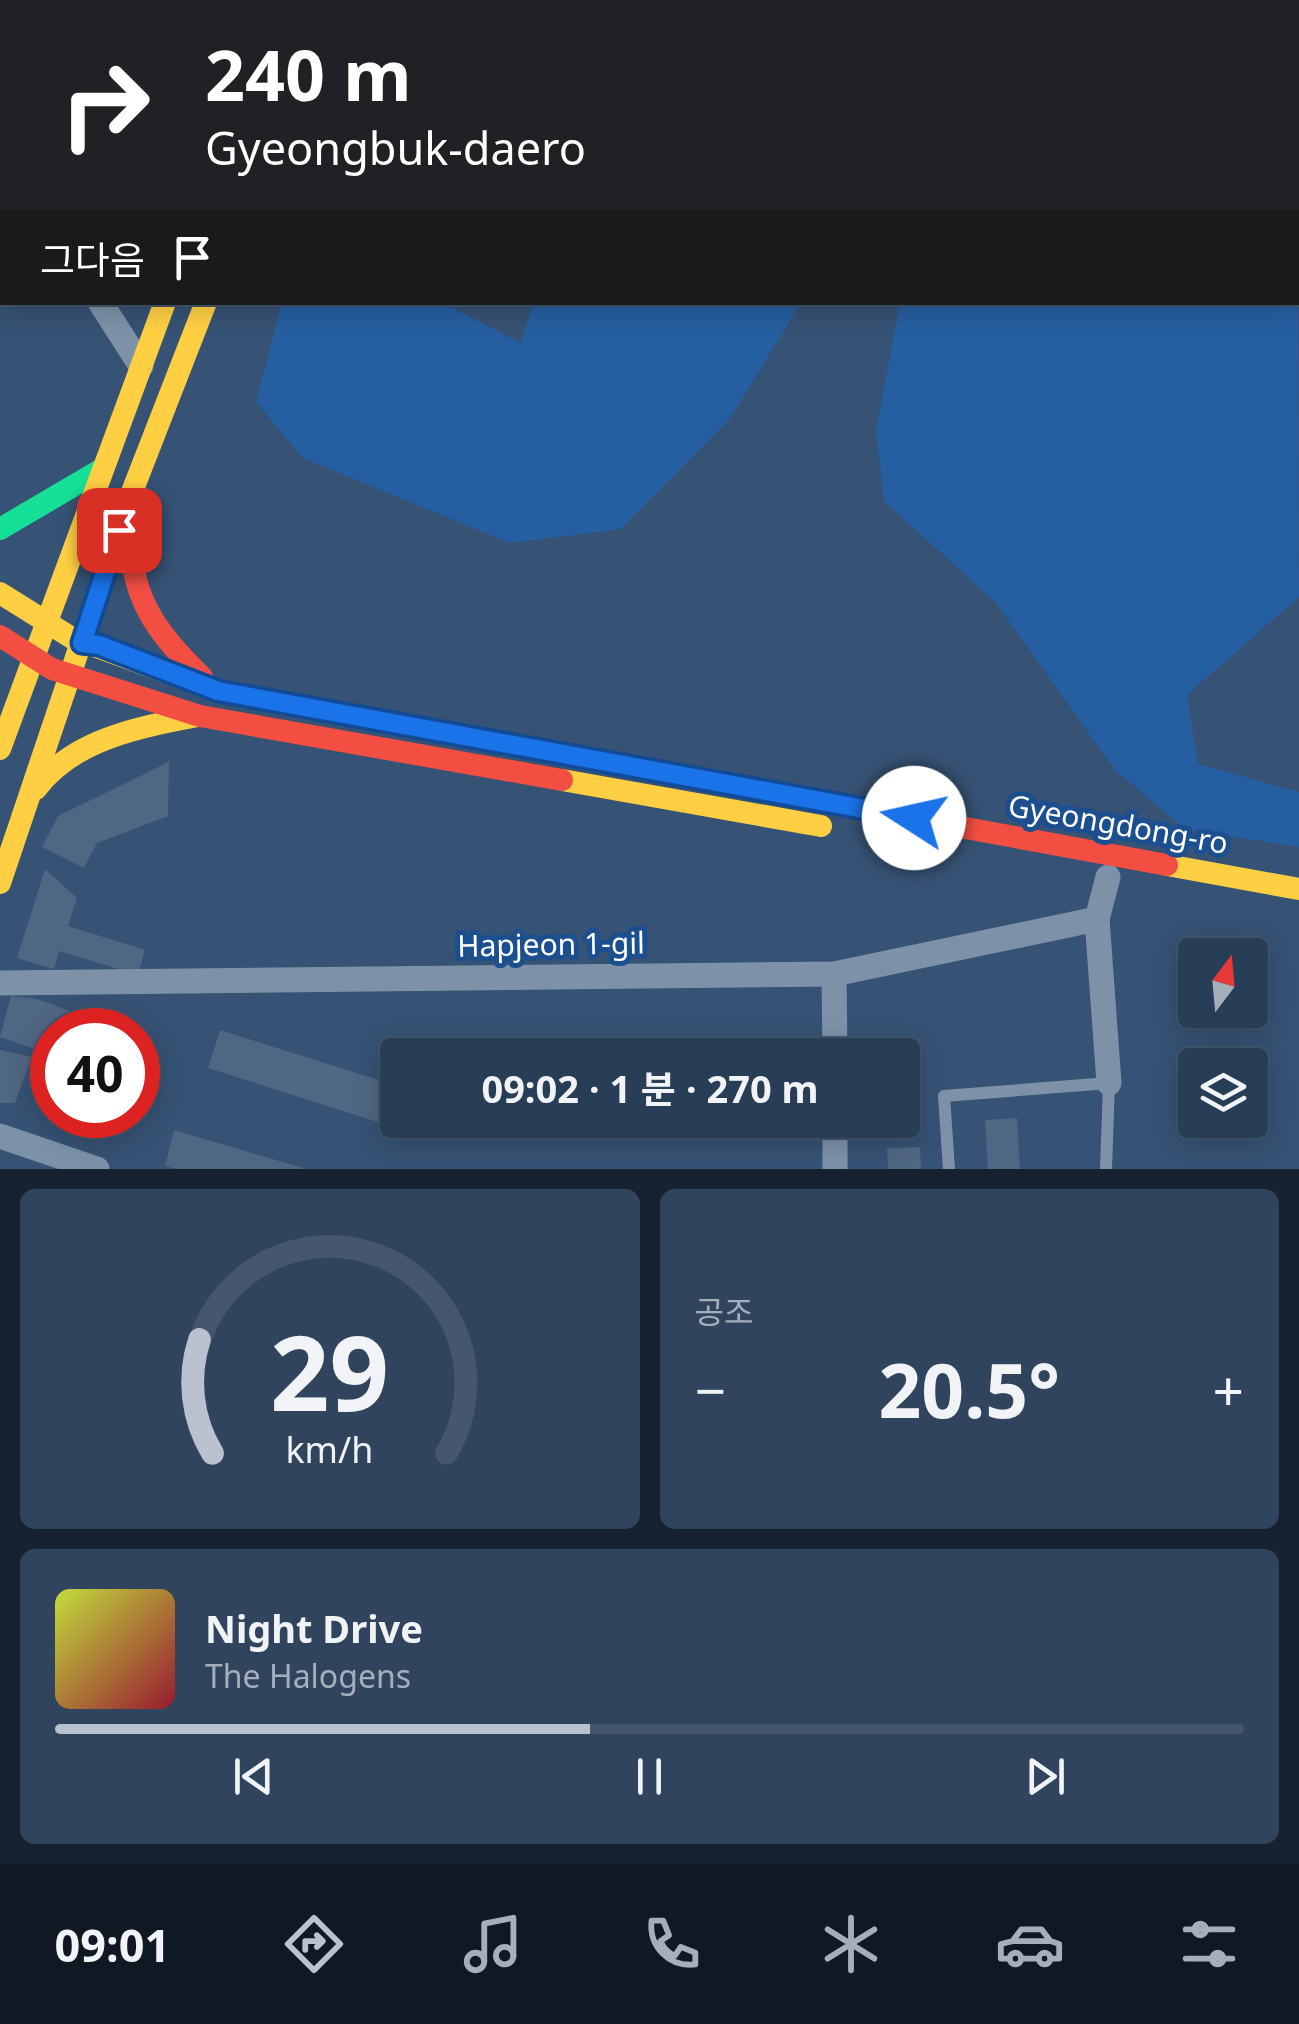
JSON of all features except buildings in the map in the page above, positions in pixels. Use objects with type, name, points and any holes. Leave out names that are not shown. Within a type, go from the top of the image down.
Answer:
[{"type":"street","points":[[102,305],[141,366]]},
{"type":"street","points":[[0,748],[164,305]]},
{"type":"street","points":[[0,883],[130,497],[205,305]]},
{"type":"street","points":[[0,529],[102,469]]},
{"type":"street","points":[[130,497],[128,551],[136,592],[160,638],[218,691]]},
{"type":"street","name":"Gyeongdong-ro","points":[[0,593],[46,625],[82,643],[99,645],[218,691],[1299,889]]},
{"type":"street","points":[[0,636],[32,659],[70,678],[88,679],[200,716],[848,831]]},
{"type":"street","points":[[27,807],[45,771],[62,762],[144,727],[200,716]]},
{"type":"street","name":"Gyeongdong-ro","points":[[926,845],[1299,912]]},
{"type":"street","points":[[1108,877],[1097,920],[1106,997],[1109,1084]]},
{"type":"street","name":"Hapjeon 1-gil","points":[[0,983],[834,974],[1097,920]]},
{"type":"street","points":[[834,974],[834,1038]]},
{"type":"street","points":[[0,1136],[96,1169]]},
{"type":"street","points":[[835,1138],[835,1169]]},
{"type":"lane","points":[[950,1169],[944,1096],[1109,1084],[1106,1169]]},
{"type":"shaded area","points":[[281,305],[448,305],[520,343],[533,305],[800,305],[729,420],[621,529],[510,543],[303,458],[256,402]]},
{"type":"shaded area","points":[[900,305],[1298,305],[1299,597],[1187,695],[1198,764],[1299,792],[1299,847],[1185,829],[1115,770],[996,603],[884,501],[876,431]]},
{"type":"traffic: fast","points":[[0,529],[102,469]]},
{"type":"traffic: slow","points":[[0,749],[164,305]]},
{"type":"traffic: slow","points":[[0,883],[130,497],[205,305]]},
{"type":"traffic: slow","points":[[0,593],[72,638],[217,691],[378,720]]},
{"type":"traffic: slow","points":[[36,789],[51,772],[88,747],[131,731],[198,716]]},
{"type":"traffic: slow","points":[[562,780],[821,826]]},
{"type":"traffic: slow","points":[[1167,865],[1299,889]]},
{"type":"traffic: jam","points":[[129,524],[134,571],[147,609],[170,643],[202,677]]},
{"type":"traffic: jam","points":[[0,636],[52,669],[200,716],[562,780]]},
{"type":"traffic: jam","points":[[378,720],[1167,865]]},
{"type":"route","points":[[119,530],[82,643],[99,645],[218,691],[914,818]]}]
